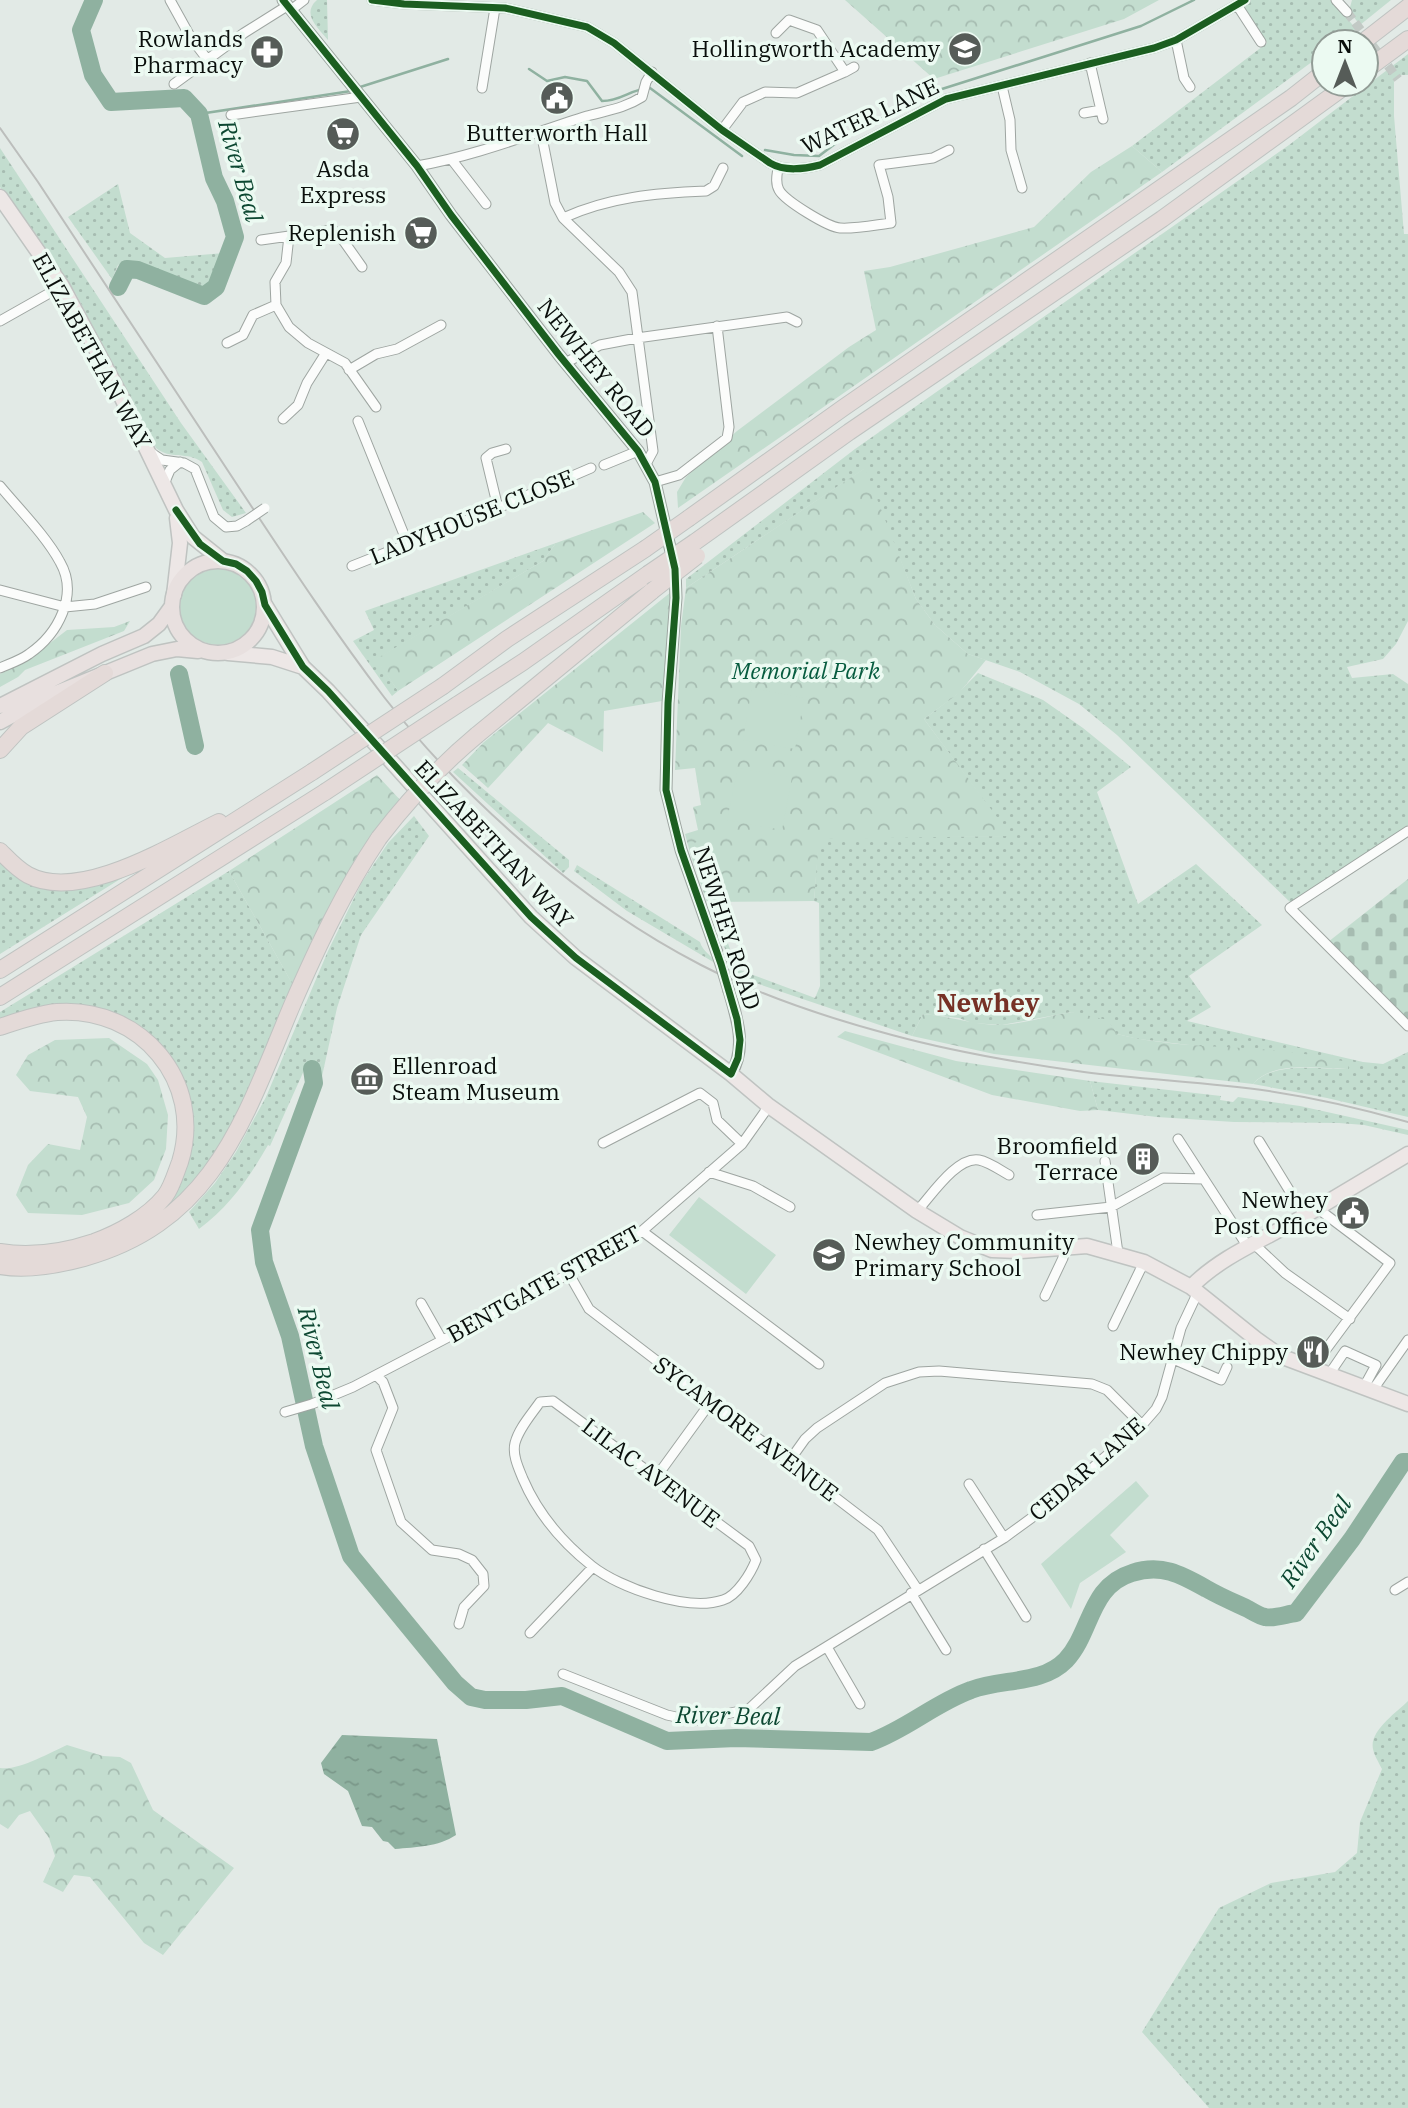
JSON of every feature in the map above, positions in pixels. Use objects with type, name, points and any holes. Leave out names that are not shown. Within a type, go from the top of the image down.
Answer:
[{"type":"highway","points":[[1380,29],[1408,7]]},
{"type":"highway","points":[[1380,60],[1408,39]]},
{"type":"highway","points":[[0,970],[293,785],[443,686],[507,639],[689,519],[843,408],[1310,83]]},
{"type":"highway","points":[[0,997],[650,583],[849,432],[1163,219],[1329,98]]},
{"type":"highway","points":[[0,706],[90,659],[144,636],[159,624],[179,583],[187,573],[210,562],[223,561],[236,564],[257,580],[265,605],[264,618],[251,641],[240,648],[228,653],[177,649],[152,654],[44,698],[0,722]]},
{"type":"highway","points":[[0,1266],[10,1268],[62,1264],[131,1241],[167,1219],[216,1168],[259,1088],[336,909],[379,838],[414,794],[453,755],[650,583]]},
{"type":"highway","points":[[173,600],[177,629],[192,646],[203,651]]},
{"type":"highway","points":[[1,747],[21,727],[105,673]]},
{"type":"highway","points":[[0,851],[14,866],[31,877],[57,882],[81,882],[107,875],[155,854],[293,785]]},
{"type":"highway","points":[[0,1027],[58,1012],[93,1014],[131,1030],[150,1045],[171,1070],[181,1096],[186,1131],[181,1158],[166,1195],[139,1219],[112,1236],[67,1251],[15,1254],[0,1252]]},
{"type":"main road","name":"ELIZABETHAN WAY","points":[[0,197],[62,286],[176,510],[193,537],[223,561]]},
{"type":"main road","name":"ELIZABETHAN WAY","points":[[173,600],[180,543],[176,510]]},
{"type":"main road","name":"ELIZABETHAN WAY","points":[[265,605],[303,667],[328,691],[531,917],[576,958],[731,1074]]},
{"type":"main road","name":"ELIZABETHAN WAY","points":[[228,653],[272,657],[303,667]]},
{"type":"main road","points":[[731,1074],[769,1107],[917,1211],[960,1237],[992,1250],[1021,1251],[1087,1246],[1144,1262],[1194,1290],[1280,1356],[1408,1404]]},
{"type":"main road","points":[[1194,1290],[1199,1278],[1408,1154]]},
{"type":"street","points":[[170,0],[191,38],[207,59]]},
{"type":"street","points":[[174,84],[287,5],[304,0]]},
{"type":"street","name":"WATER LANE","points":[[372,0],[478,4],[565,20],[587,27],[614,43],[722,130],[778,168],[802,169],[820,165],[946,99],[1176,40],[1241,2]]},
{"type":"street","points":[[1336,0],[1347,12]]},
{"type":"street","points":[[1241,2],[1261,42]]},
{"type":"street","name":"NEWHEY ROAD","points":[[287,5],[417,166],[565,363],[638,451],[655,482],[675,569],[676,598],[668,702],[666,790],[681,850],[721,964],[737,1019],[740,1040],[738,1058],[731,1074]]},
{"type":"street","points":[[482,88],[495,8]]},
{"type":"street","points":[[776,33],[789,15],[817,30],[845,72]]},
{"type":"street","points":[[1176,40],[1184,78],[1190,87]]},
{"type":"street","points":[[1084,113],[1102,114],[1090,63]]},
{"type":"street","points":[[722,130],[743,102],[765,92],[797,93],[854,67]]},
{"type":"street","points":[[417,166],[452,160],[589,115],[626,107],[642,97],[652,72]]},
{"type":"street","points":[[1002,86],[1010,120],[1011,150],[1022,188]]},
{"type":"street","points":[[231,115],[357,93]]},
{"type":"street","points":[[541,132],[555,203],[563,218],[619,272],[632,292],[653,451],[646,464]]},
{"type":"street","points":[[778,168],[776,184],[779,192],[832,227],[891,223],[888,197],[879,165],[933,158],[949,150]]},
{"type":"street","points":[[452,160],[486,204]]},
{"type":"street","points":[[563,218],[581,210],[629,197],[706,191],[714,186],[723,168]]},
{"type":"street","points":[[261,240],[332,230],[338,233],[362,267]]},
{"type":"street","points":[[289,236],[286,263],[275,282],[276,305],[289,327],[308,344],[345,363],[376,407]]},
{"type":"street","points":[[0,321],[62,286]]},
{"type":"street","points":[[227,343],[243,335],[253,314],[276,305]]},
{"type":"street","points":[[565,363],[600,345],[637,338],[787,317],[797,322]]},
{"type":"street","points":[[349,370],[376,354],[397,349],[441,325]]},
{"type":"street","points":[[655,482],[679,475],[727,438],[729,427],[717,326]]},
{"type":"street","points":[[283,419],[298,405],[306,383],[326,353]]},
{"type":"street","points":[[358,421],[407,542]]},
{"type":"street","points":[[146,448],[162,460],[180,462],[195,469],[214,517],[226,527],[237,526],[265,508]]},
{"type":"street","points":[[498,508],[486,458],[506,449]]},
{"type":"street","points":[[604,465],[638,451]]},
{"type":"street","points":[[164,484],[170,470],[180,462]]},
{"type":"street","name":"LADYHOUSE CLOSE","points":[[352,566],[591,468]]},
{"type":"street","points":[[0,486],[60,561],[67,578],[69,594],[55,627],[29,654],[0,668]]},
{"type":"street","points":[[0,590],[65,607],[95,604],[146,587]]},
{"type":"street","points":[[1408,831],[1290,908],[1408,1026]]},
{"type":"street","points":[[603,1143],[700,1093],[713,1103],[717,1120],[742,1144]]},
{"type":"street","name":"BENTGATE STREET","points":[[285,1412],[312,1404],[376,1375],[569,1274],[642,1231],[742,1144],[769,1107]]},
{"type":"street","points":[[1178,1139],[1251,1245],[1350,1319]]},
{"type":"street","points":[[1259,1141],[1311,1212],[1390,1263],[1313,1367]]},
{"type":"street","points":[[917,1211],[953,1169],[967,1160],[980,1160],[1009,1175]]},
{"type":"street","points":[[1105,1161],[1118,1253]]},
{"type":"street","points":[[709,1172],[753,1185],[790,1207]]},
{"type":"street","points":[[1037,1215],[1111,1207],[1163,1178],[1204,1179]]},
{"type":"street","points":[[642,1231],[819,1364]]},
{"type":"street","points":[[1045,1296],[1063,1258],[1065,1246]]},
{"type":"street","points":[[1112,1326],[1144,1262]]},
{"type":"street","name":"SYCAMORE AVENUE","points":[[569,1274],[589,1309],[710,1403],[790,1460],[878,1530],[946,1650]]},
{"type":"street","name":"CEDAR LANE","points":[[563,1674],[667,1715],[694,1721],[749,1709],[796,1666],[1004,1538],[1052,1503],[1142,1425],[1159,1403],[1194,1290]]},
{"type":"street","points":[[421,1303],[442,1340]]},
{"type":"street","points":[[1368,1389],[1408,1340]]},
{"type":"street","points":[[1330,1373],[1345,1351],[1353,1354],[1376,1365],[1368,1389]]},
{"type":"street","points":[[1173,1359],[1221,1380],[1227,1367]]},
{"type":"street","points":[[790,1460],[817,1428],[886,1383],[919,1372],[976,1373],[1092,1384],[1107,1390],[1142,1425]]},
{"type":"street","points":[[376,1375],[383,1382],[393,1408],[376,1450],[387,1489],[401,1522],[432,1550],[466,1557],[472,1560],[483,1574],[484,1586],[464,1607],[459,1624]]},
{"type":"street","name":"LILAC AVENUE","points":[[554,1401],[657,1476],[749,1546],[756,1560],[750,1576],[726,1600],[698,1604],[655,1594],[619,1582],[593,1567],[552,1528],[537,1507],[518,1467],[514,1445],[520,1430],[540,1402],[554,1401]]},
{"type":"street","points":[[657,1476],[710,1403]]},
{"type":"street","points":[[969,1484],[1004,1538]]},
{"type":"street","points":[[984,1549],[1026,1617]]},
{"type":"street","points":[[530,1633],[593,1567]]},
{"type":"street","points":[[1395,1590],[1408,1582]]},
{"type":"street","points":[[827,1647],[860,1704]]},
{"type":"green space","points":[[317,0],[327,0],[328,40],[311,16],[312,5]]},
{"type":"green space","name":"Hollingworth Academy","points":[[845,0],[1159,0],[1124,19],[934,79]]},
{"type":"green space","points":[[1250,0],[1332,0],[1355,28],[1310,28],[1310,63],[1162,172],[1132,146],[1267,43],[1245,8]]},
{"type":"green space","points":[[1352,0],[1391,0],[1360,25],[1349,11]]},
{"type":"green space","points":[[1408,54],[1408,75],[1394,80],[1394,116],[1404,234],[1408,234],[1408,621],[1396,644],[1383,659],[1347,667],[1352,678],[1393,674],[1408,684],[1408,825],[1292,904],[1117,735],[1079,704],[1020,672],[968,654],[935,625],[916,599],[864,469],[686,588],[686,579],[855,449],[1289,145],[1350,98],[1380,98],[1380,75]]},
{"type":"green space","points":[[1132,146],[1162,172],[678,508],[677,492],[686,477],[737,431],[849,347],[876,330],[864,271],[890,267],[1034,227],[1091,172]]},
{"type":"green space","points":[[0,148],[181,423],[246,513],[232,517],[223,510],[202,462],[190,457],[167,454],[156,448],[76,294],[0,187]]},
{"type":"green space","points":[[118,184],[130,233],[165,258],[224,253],[215,282],[211,286],[201,290],[160,271],[126,263],[118,265],[112,279],[68,217]]},
{"type":"green space","name":"Memorial Park","points":[[865,468],[916,599],[935,625],[968,654],[986,660],[959,693],[924,719],[1011,836],[819,839],[814,901],[707,902],[685,834],[698,830],[693,807],[701,805],[695,768],[675,770],[681,626],[686,588]]},
{"type":"green space","points":[[643,512],[655,523],[398,691],[376,659],[543,561],[556,543]]},
{"type":"green space","points":[[556,543],[543,561],[377,659],[398,691],[392,696],[353,641],[374,630],[365,611]]},
{"type":"green space","points":[[218,569],[232,572],[245,580],[253,593],[256,607],[253,621],[245,634],[232,642],[218,645],[204,642],[191,634],[183,621],[180,607],[183,593],[191,580],[204,572]]},
{"type":"green space","points":[[671,592],[662,701],[604,711],[603,752],[548,723],[488,788],[462,765],[484,742]]},
{"type":"green space","points":[[130,621],[124,631],[25,670],[0,687],[0,674],[28,660],[67,630],[114,627]]},
{"type":"green space","points":[[978,673],[1043,700],[1131,767],[1097,792],[1138,904],[1196,864],[1262,925],[1189,976],[1211,1007],[1187,1021],[1363,1062],[1383,1064],[1408,1052],[1408,1117],[1253,1084],[1272,1072],[1284,1069],[1348,1069],[1275,1051],[1223,1049],[1138,1039],[1117,1034],[1072,1012],[1002,1025],[972,1023],[959,1018],[923,1014],[912,1036],[735,976],[711,911],[716,909],[737,969],[815,998],[820,986],[819,903],[814,901],[818,842],[789,837],[1010,836],[924,719],[957,694]]},
{"type":"green space","points":[[752,688],[804,698],[795,749],[743,740]]},
{"type":"green space","points":[[458,768],[569,860],[569,867],[563,873],[453,772]]},
{"type":"green space","points":[[738,768],[792,777],[782,830],[727,820]]},
{"type":"green space","points":[[377,775],[402,802],[294,987],[229,871]]},
{"type":"green space","points":[[414,816],[429,836],[361,935],[337,1008],[321,1081],[316,1067],[306,1066],[270,1146],[268,1145],[229,1201],[199,1229],[189,1212],[215,1183],[236,1152],[266,1097],[328,951],[362,882],[388,843]]},
{"type":"green space","points":[[703,839],[729,886],[706,894],[690,845]]},
{"type":"green space","points":[[0,858],[38,884],[154,858],[0,954]]},
{"type":"green space","points":[[577,865],[700,942],[715,963],[627,911],[574,871]]},
{"type":"green space","points":[[229,871],[293,985],[234,1121],[204,1168],[172,1204],[168,1199],[176,1183],[180,1081],[104,1013],[0,1023],[0,1012]]},
{"type":"green space","points":[[1408,879],[1408,1024],[1328,942]]},
{"type":"green space","points":[[1072,1012],[1108,1020],[1117,1034],[1176,1044],[1293,1052],[1349,1062],[1348,1069],[1284,1069],[1262,1076],[1253,1084],[994,1054],[912,1036],[923,1014],[1000,1025]]},
{"type":"green space","points":[[845,1031],[956,1061],[1090,1081],[1098,1110],[1080,1111],[992,1095],[837,1037]]},
{"type":"green space","points":[[109,1038],[147,1064],[158,1080],[168,1115],[166,1149],[154,1180],[129,1203],[82,1215],[28,1213],[16,1195],[28,1165],[48,1144],[80,1150],[87,1117],[78,1097],[30,1091],[16,1075],[28,1055],[55,1040]]},
{"type":"green space","points":[[1090,1081],[1221,1096],[1220,1100],[1233,1102],[1238,1097],[1300,1106],[1408,1130],[1408,1135],[1364,1125],[1234,1122],[1098,1110]]},
{"type":"green space","points":[[699,1197],[776,1255],[746,1294],[669,1235]]},
{"type":"green space","points":[[1136,1481],[1149,1496],[1110,1535],[1126,1552],[1080,1583],[1071,1609],[1041,1564]]},
{"type":"green space","points":[[1408,1701],[1408,2108],[1209,2108],[1142,2032],[1219,1908],[1271,1883],[1335,1872],[1357,1853],[1360,1822],[1382,1769],[1374,1751],[1375,1735]]},
{"type":"green space","points":[[67,1745],[103,1756],[120,1757],[131,1763],[153,1810],[234,1868],[163,1955],[144,1943],[90,1877],[74,1875],[63,1892],[43,1882],[55,1856],[49,1838],[30,1811],[19,1815],[8,1829],[0,1824],[0,1768],[16,1767]]},
{"type":"water","points":[[342,1735],[437,1739],[456,1835],[434,1844],[395,1849],[383,1841],[372,1827],[362,1826],[348,1791],[324,1774],[321,1763]]},
{"type":"waterway","name":"River Beal","points":[[94,0],[81,30],[93,75],[111,102],[184,98],[199,114],[214,178],[225,201],[235,237],[216,287],[204,296],[138,270],[127,269],[118,287]]},
{"type":"waterway","points":[[765,150],[819,156],[856,128],[885,117],[923,95],[1141,26],[1194,0]]},
{"type":"waterway","points":[[357,88],[448,59]]},
{"type":"waterway","points":[[529,69],[547,81],[565,77],[587,81],[602,101],[650,88],[742,156]]},
{"type":"waterway","points":[[199,114],[351,91]]},
{"type":"waterway","name":"River Beal","points":[[179,674],[195,746]]},
{"type":"waterway","name":"River Beal","points":[[312,1069],[314,1083],[260,1230],[264,1262],[290,1336],[314,1446],[351,1556],[455,1683],[471,1697],[485,1700],[526,1700],[562,1696],[667,1741],[736,1738],[871,1742],[958,1695],[983,1686],[1045,1674],[1056,1668],[1075,1649],[1107,1588],[1132,1573],[1153,1569],[1171,1572],[1263,1616],[1296,1613],[1352,1539],[1403,1462],[1408,1462]]},
{"type":"tunnel","points":[[1347,12],[1398,79]]},
{"type":"tram line","points":[[0,128],[291,566],[384,697],[416,736],[489,812],[529,848],[613,912],[701,965],[747,987],[819,1014],[892,1035],[963,1052],[1060,1069],[1287,1094],[1408,1122]]},
{"type":"cycle path","points":[[176,510],[200,544],[223,561],[236,564],[247,571],[256,581],[265,605],[303,667],[328,691],[531,917],[576,958],[731,1074],[738,1058],[740,1040],[737,1019],[721,964],[681,850],[666,790],[668,703],[676,598],[675,569],[655,482],[638,451],[559,355],[451,215],[417,166],[283,0]]},
{"type":"cycle path","points":[[372,0],[505,8],[587,27],[614,43],[722,130],[770,163],[795,169],[820,165],[946,99],[1154,48],[1176,40],[1245,0]]},
{"type":"place","name":"Hollingworth Academy","points":[[965,49]]},
{"type":"place","name":"Rowlands Pharmacy","points":[[267,52]]},
{"type":"place","name":"Butterworth Hall","points":[[557,98]]},
{"type":"place","name":"Asda Express","points":[[343,134]]},
{"type":"place","name":"Replenish","points":[[421,233]]},
{"type":"place","name":"Ellenroad Steam Museum","points":[[367,1079]]},
{"type":"place","name":"Broomfield Terrace","points":[[1143,1159]]},
{"type":"place","name":"Newhey Post Office","points":[[1353,1213]]},
{"type":"place","name":"Newhey Community Primary School","points":[[829,1255]]},
{"type":"place","name":"Newhey Chippy","points":[[1313,1352]]},
{"type":"district","name":"Newhey","points":[[988,1003]]}]
